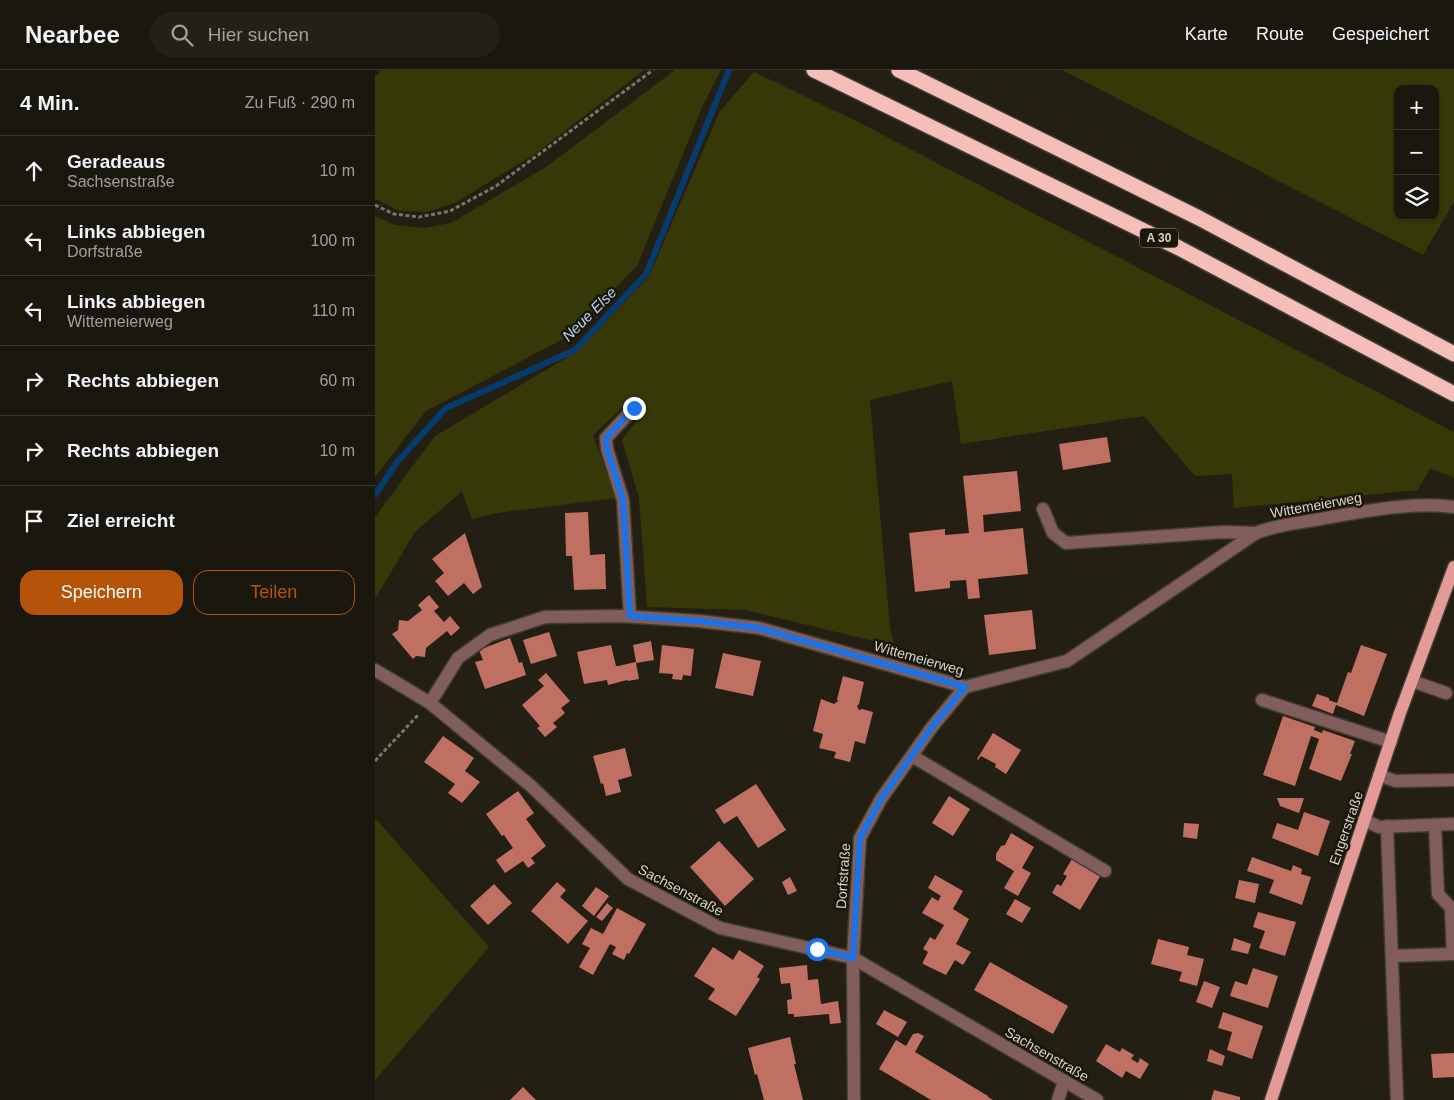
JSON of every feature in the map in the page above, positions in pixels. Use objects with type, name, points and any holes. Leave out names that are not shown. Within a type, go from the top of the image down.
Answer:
[{"type":"highway","name":"A 30","points":[[814,70],[1179,248],[1454,394]]},
{"type":"highway","name":"A 30","points":[[899,70],[1199,218],[1454,354]]},
{"type":"main road","name":"Engerstraße","points":[[1271,1100],[1379,775],[1454,567]]},
{"type":"street","points":[[630,616],[623,500],[607,449],[606,438],[634,408]]},
{"type":"street","name":"Wittemeierweg","points":[[430,703],[458,658],[489,635],[545,617],[630,616],[759,628],[965,687],[1067,661],[1256,533],[1270,528],[1352,513],[1433,504],[1454,507]]},
{"type":"street","points":[[1043,509],[1053,533],[1066,543],[1223,532],[1256,533]]},
{"type":"street","name":"Sachsenstraße","points":[[375,670],[430,703],[531,786],[628,879],[720,928],[853,958],[1097,1100]]},
{"type":"street","points":[[1412,681],[1446,693]]},
{"type":"street","name":"Dorfstraße","points":[[854,1100],[853,958],[860,838],[881,799],[932,727],[965,687]]},
{"type":"street","points":[[1262,700],[1391,742]]},
{"type":"street","points":[[911,756],[1105,871]]},
{"type":"street","points":[[1379,775],[1395,781],[1454,780]]},
{"type":"street","points":[[1364,820],[1379,827],[1454,824]]},
{"type":"street","points":[[1392,956],[1453,954],[1451,908],[1438,894],[1435,825]]},
{"type":"street","points":[[1387,826],[1397,1100]]},
{"type":"street","points":[[1058,1100],[1064,1081]]},
{"type":"path","points":[[375,206],[394,214],[419,217],[450,211],[496,186],[653,70]]},
{"type":"path","points":[[375,760],[430,703]]},
{"type":"shaded area","points":[[382,70],[644,70],[535,154],[455,203],[426,212],[400,211],[375,199],[375,77]]},
{"type":"shaded area","points":[[675,70],[721,70],[703,105],[637,266],[569,336],[426,411],[375,477],[375,216],[395,225],[423,228],[451,223],[546,167]]},
{"type":"shaded area","points":[[1062,70],[1454,70],[1454,202],[1423,255]]},
{"type":"shaded area","points":[[754,72],[860,123],[1454,432],[1454,478],[1430,468],[1418,490],[1234,508],[1232,474],[1195,476],[1144,416],[961,444],[952,381],[870,400],[890,627],[894,646],[746,610],[647,607],[639,498],[622,440],[643,412],[631,400],[593,435],[616,498],[497,513],[472,519],[462,491],[415,532],[375,599],[375,518],[383,506],[435,436],[578,351],[649,276],[720,111]]},
{"type":"shaded area","points":[[375,818],[489,947],[375,1080]]},
{"type":"building","points":[[1107,437],[1111,462],[1063,470],[1059,444]]},
{"type":"building","points":[[1017,471],[1021,511],[983,515],[984,532],[1023,528],[1028,574],[978,579],[980,598],[968,599],[966,580],[950,581],[950,588],[915,592],[909,533],[945,529],[945,535],[969,533],[963,476]]},
{"type":"building","points":[[588,512],[590,555],[605,554],[606,589],[574,590],[572,556],[566,556],[565,513]]},
{"type":"building","points":[[465,533],[482,587],[473,594],[464,583],[448,596],[435,581],[444,573],[432,559]]},
{"type":"building","points":[[429,595],[439,607],[434,611],[444,622],[450,616],[460,628],[451,636],[447,631],[426,648],[425,657],[416,656],[413,659],[392,634],[398,630],[399,620],[408,621],[422,610],[418,605]]},
{"type":"building","points":[[1032,610],[1036,649],[989,655],[984,615]]},
{"type":"building","points":[[549,632],[557,656],[531,664],[523,640]]},
{"type":"building","points":[[510,638],[519,663],[522,662],[526,675],[485,689],[475,662],[483,660],[479,650]]},
{"type":"building","points":[[651,641],[654,660],[636,663],[639,679],[608,685],[607,680],[584,684],[577,652],[611,645],[616,666],[618,666],[636,662],[633,645]]},
{"type":"building","points":[[662,645],[694,649],[691,676],[683,675],[682,680],[672,679],[673,674],[659,673]]},
{"type":"building","points":[[1361,645],[1387,654],[1364,716],[1336,705],[1333,714],[1312,706],[1317,694],[1337,703],[1348,672],[1351,673]]},
{"type":"building","points":[[723,653],[761,661],[753,696],[715,688]]},
{"type":"building","points":[[546,673],[570,701],[561,708],[565,713],[553,723],[557,727],[545,737],[537,728],[540,726],[522,705],[544,686],[538,680]]},
{"type":"building","points":[[843,676],[864,682],[857,706],[859,710],[873,712],[865,744],[855,741],[850,762],[834,758],[836,752],[819,748],[823,734],[813,731],[821,699],[834,704],[838,701]]},
{"type":"building","points":[[1283,716],[1315,727],[1314,730],[1322,733],[1323,730],[1355,741],[1341,781],[1309,769],[1319,739],[1311,736],[1295,786],[1263,775]]},
{"type":"building","points":[[993,733],[1021,750],[1006,774],[995,767],[996,764],[981,756],[977,759]]},
{"type":"building","points":[[443,736],[474,758],[465,771],[480,782],[462,803],[448,793],[455,784],[424,762]]},
{"type":"building","points":[[625,748],[632,776],[618,780],[621,792],[606,796],[593,756]]},
{"type":"building","points":[[756,784],[786,830],[758,848],[737,816],[724,824],[715,810]]},
{"type":"building","points":[[518,791],[534,813],[526,819],[546,846],[531,858],[535,863],[528,868],[523,861],[505,873],[496,860],[513,848],[486,814]]},
{"type":"building","points":[[949,796],[970,809],[953,836],[932,823]]},
{"type":"building","points":[[1277,798],[1304,798],[1299,813],[1280,806]]},
{"type":"building","points":[[1304,812],[1330,821],[1318,856],[1272,838],[1277,823],[1298,830]]},
{"type":"building","points":[[1184,823],[1199,824],[1197,839],[1183,837]]},
{"type":"building","points":[[1011,833],[1034,847],[1022,868],[1031,873],[1018,896],[1004,888],[1014,871],[996,860],[996,854],[1001,846],[1005,845]]},
{"type":"building","points":[[719,841],[754,879],[725,906],[690,867]]},
{"type":"building","points":[[1252,857],[1291,871],[1293,865],[1302,869],[1301,874],[1311,877],[1302,905],[1269,893],[1274,880],[1247,871]]},
{"type":"building","points":[[1072,859],[1101,875],[1080,910],[1052,893],[1057,884],[1061,886],[1067,876],[1063,874]]},
{"type":"building","points":[[935,875],[963,891],[953,909],[969,919],[956,944],[971,952],[963,965],[955,960],[946,975],[923,964],[928,952],[923,949],[930,937],[935,940],[944,925],[922,913],[932,897],[938,901],[941,896],[928,888]]},
{"type":"building","points":[[790,877],[797,891],[788,895],[782,882]]},
{"type":"building","points":[[1239,880],[1259,884],[1255,903],[1235,898]]},
{"type":"building","points":[[557,882],[566,890],[560,897],[588,921],[568,944],[531,911]]},
{"type":"building","points":[[494,884],[512,903],[488,925],[470,906]]},
{"type":"building","points":[[596,887],[609,896],[594,916],[582,906]]},
{"type":"building","points":[[1015,899],[1031,908],[1022,923],[1006,914]]},
{"type":"building","points":[[607,903],[613,908],[602,921],[596,917]]},
{"type":"building","points":[[617,908],[646,924],[624,960],[612,954],[616,947],[610,944],[593,975],[579,967],[590,948],[582,944],[591,928],[603,934]]},
{"type":"building","points":[[1258,912],[1296,922],[1285,956],[1259,948],[1265,931],[1253,927]]},
{"type":"building","points":[[1234,938],[1251,944],[1248,954],[1231,950]]},
{"type":"building","points":[[1158,939],[1189,947],[1187,955],[1204,959],[1197,986],[1179,981],[1182,972],[1151,964]]},
{"type":"building","points":[[713,947],[733,960],[739,950],[764,966],[757,977],[760,979],[736,1016],[708,999],[715,989],[694,976]]},
{"type":"building","points":[[990,962],[1068,1006],[1053,1034],[974,990]]},
{"type":"building","points":[[807,965],[808,980],[818,979],[821,1004],[838,1001],[841,1023],[830,1024],[829,1014],[794,1017],[794,1014],[788,1014],[787,1000],[792,999],[790,983],[781,984],[779,968]]},
{"type":"building","points":[[1253,968],[1278,976],[1268,1008],[1230,996],[1235,981],[1247,985]]},
{"type":"building","points":[[1204,981],[1220,987],[1212,1008],[1196,1002]]},
{"type":"building","points":[[884,1010],[907,1022],[898,1037],[876,1024]]},
{"type":"building","points":[[1223,1012],[1263,1026],[1252,1059],[1227,1050],[1232,1032],[1218,1028]]},
{"type":"building","points":[[918,1033],[924,1036],[915,1052],[993,1100],[931,1100],[879,1069],[896,1040],[906,1046],[913,1034]]},
{"type":"building","points":[[790,1037],[796,1064],[794,1064],[803,1100],[764,1100],[748,1048]]},
{"type":"building","points":[[1106,1044],[1120,1052],[1122,1048],[1134,1055],[1131,1059],[1138,1063],[1140,1058],[1149,1064],[1140,1079],[1126,1071],[1122,1078],[1096,1061]]},
{"type":"building","points":[[1210,1049],[1225,1056],[1222,1066],[1207,1061]]},
{"type":"building","points":[[1454,1053],[1454,1077],[1433,1078],[1431,1054]]},
{"type":"building","points":[[523,1087],[536,1100],[510,1100]]},
{"type":"building","points":[[1214,1090],[1240,1097],[1240,1100],[1211,1100]]},
{"type":"waterway","name":"Neue Else","points":[[375,495],[397,462],[446,408],[575,350],[646,274],[729,70]]},
{"type":"route","points":[[634,408],[606,438],[607,449],[623,500],[630,616],[759,628],[965,687],[932,727],[881,799],[860,838],[853,958],[817,949]]}]
